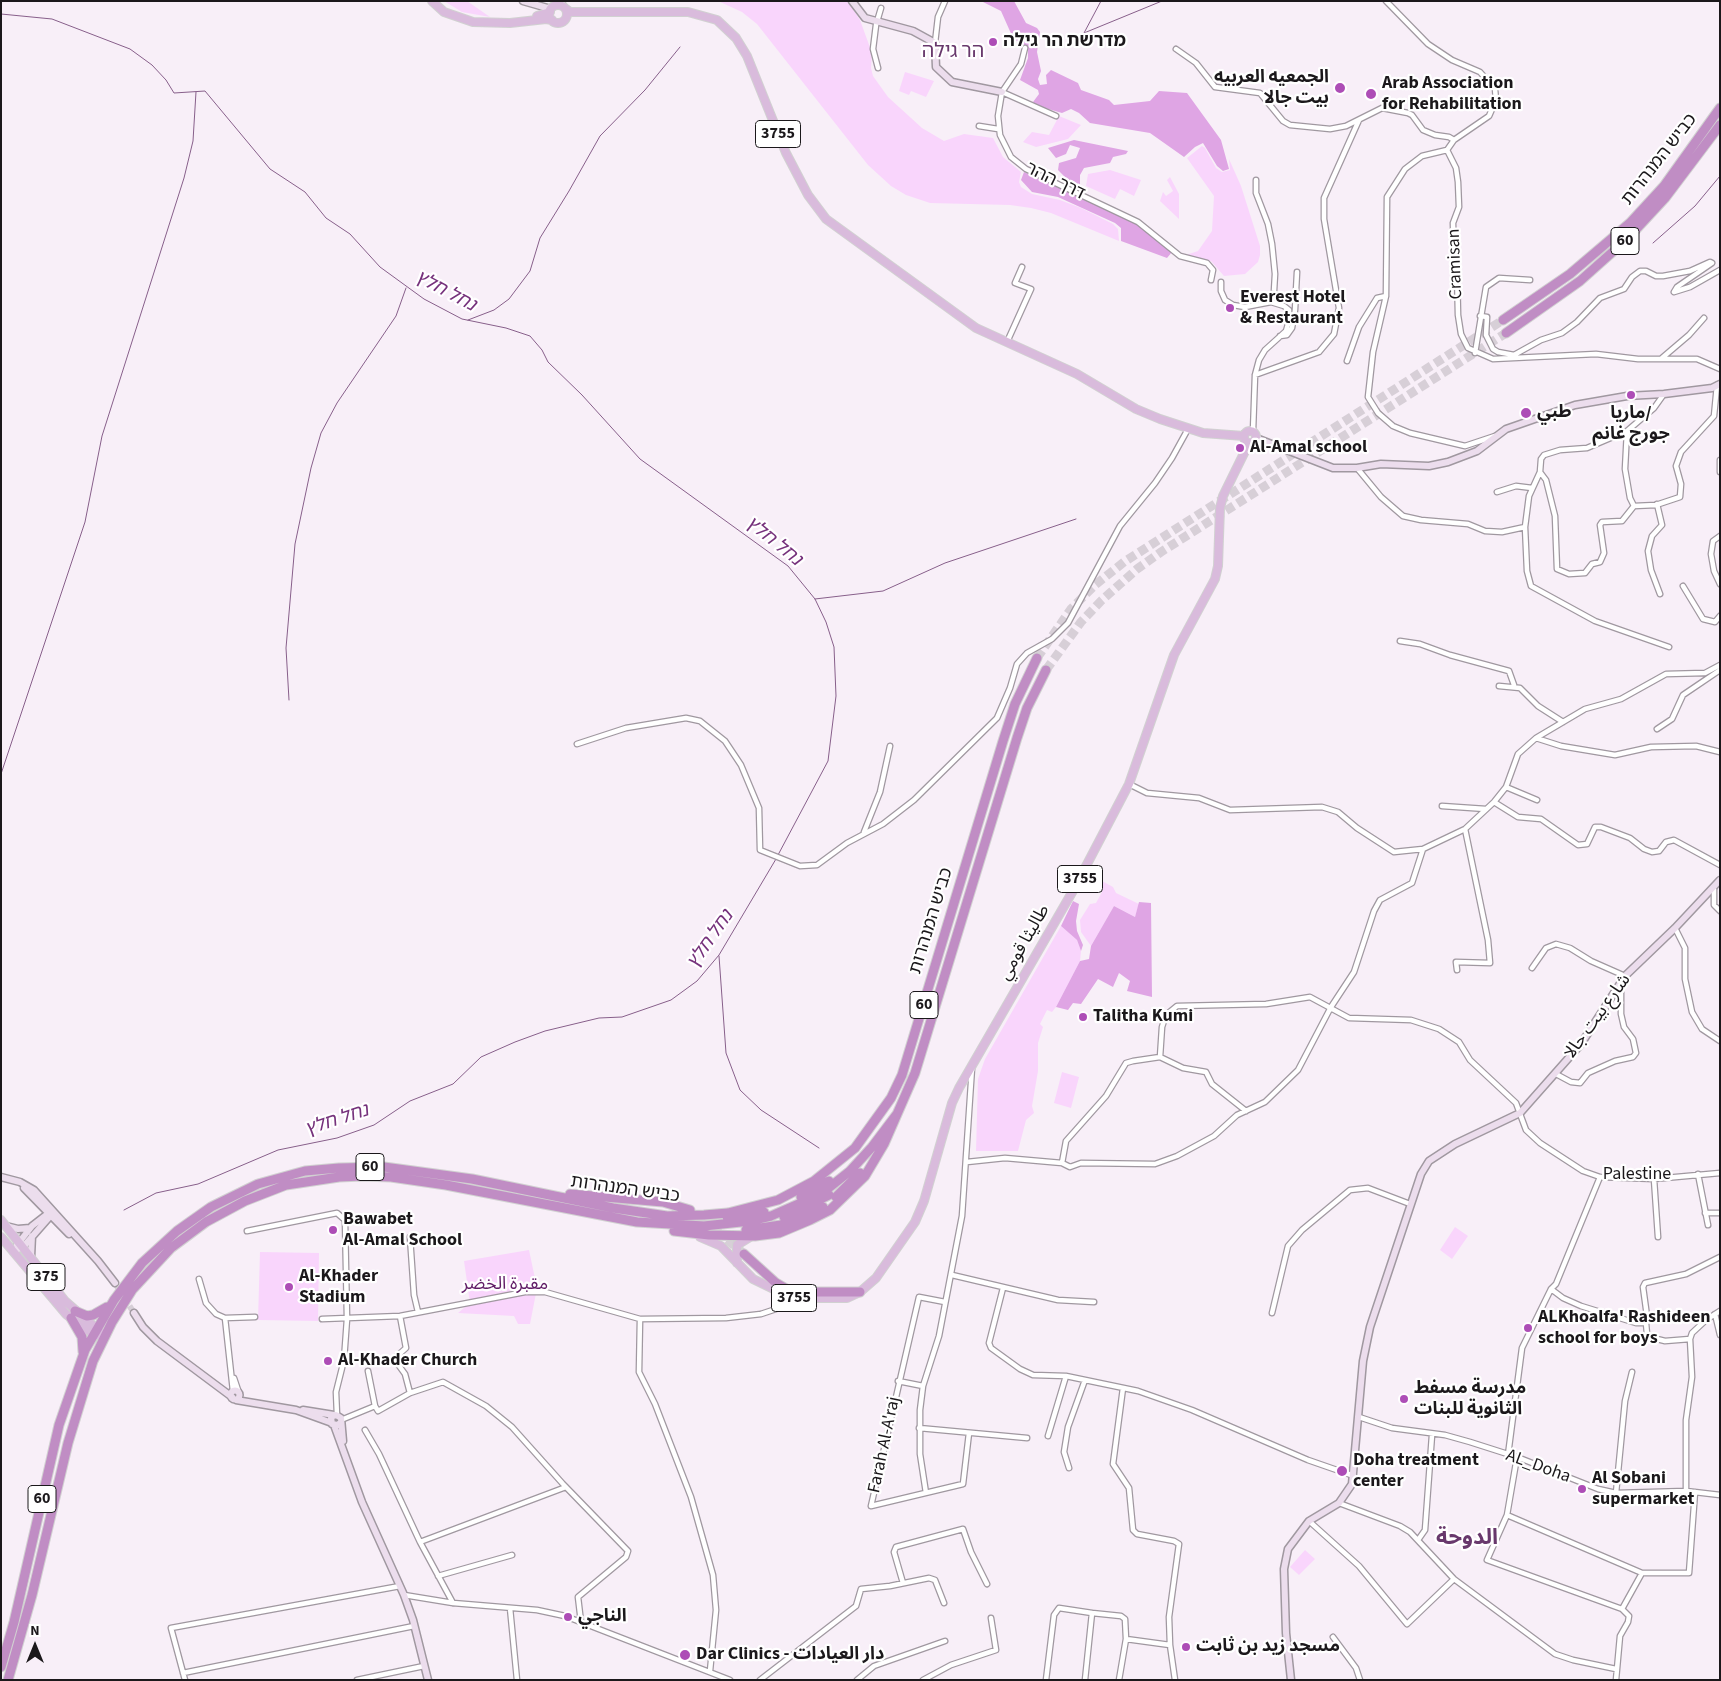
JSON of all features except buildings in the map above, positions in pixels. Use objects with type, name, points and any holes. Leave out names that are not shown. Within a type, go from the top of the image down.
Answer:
[{"type":"highway","name":"כביש המנהרות","points":[[1503,320],[1585,262],[1630,223],[1664,186],[1720,108]]},
{"type":"highway","name":"כביש המנהרות","points":[[1506,333],[1580,281],[1627,239],[1665,198],[1720,125]]},
{"type":"highway","name":"כביש המנהרות","points":[[95,1331],[114,1300],[142,1263],[190,1221],[236,1194],[283,1177],[330,1168],[384,1168],[430,1173],[508,1186],[613,1208],[667,1216],[715,1218],[742,1216],[827,1192],[859,1153],[891,1098],[902,1074],[915,1038],[1015,704],[1037,658]]},
{"type":"highway","name":"כביש המנהרות","points":[[896,1117],[908,1092],[928,1034],[1017,738],[1030,701],[1046,670]]},
{"type":"highway","name":"60","points":[[664,1229],[735,1228],[797,1212],[863,1170],[890,1132],[896,1117]]},
{"type":"highway","name":"60","points":[[636,1222],[704,1226],[750,1221],[771,1216],[827,1192],[850,1171],[896,1117]]},
{"type":"highway","name":"כביש המנהרות","points":[[105,1336],[132,1290],[171,1248],[224,1211],[286,1185],[339,1177],[391,1177],[446,1185],[636,1222]]},
{"type":"highway","points":[[508,1186],[610,1199],[663,1202],[690,1210]]},
{"type":"highway","name":"60","points":[[636,1222],[664,1229],[709,1235],[755,1236],[789,1229],[816,1218],[827,1192]]},
{"type":"highway","points":[[744,1254],[776,1283],[788,1290],[801,1292],[860,1292]]},
{"type":"highway","points":[[73,1314],[93,1315],[103,1311],[114,1300]]},
{"type":"highway","points":[[73,1314],[82,1337],[82,1356]]},
{"type":"highway","name":"60","points":[[1,1667],[14,1622],[59,1425],[82,1356],[95,1331]]},
{"type":"highway","name":"60","points":[[8,1680],[32,1595],[79,1400],[87,1375],[105,1336]]},
{"type":"main road","name":"3755","points":[[432,1],[444,12],[473,22],[535,16],[564,8],[582,12],[688,12],[717,20],[726,27],[747,56],[786,153],[808,195],[826,219],[906,276],[962,320],[1077,374],[1136,409],[1203,433],[1250,437]]},
{"type":"main road","name":"3755","points":[[552,10],[562,22],[564,8]]},
{"type":"main road","name":"طاليثا قومي","points":[[737,1263],[753,1279],[792,1298],[840,1299],[860,1292],[876,1278],[915,1222],[924,1201],[952,1102],[971,1065],[1074,889],[1129,784],[1174,655],[1215,579],[1218,566],[1220,508],[1223,496],[1250,437]]},
{"type":"main road","name":"375","points":[[4,1223],[73,1314]]},
{"type":"main road","name":"3755","points":[[664,1229],[713,1241],[725,1249],[737,1263]]},
{"type":"main road","points":[[737,1263],[738,1245],[743,1240],[755,1236]]},
{"type":"main road","name":"375","points":[[1,1237],[73,1314],[95,1331],[105,1336]]},
{"type":"street","points":[[523,1],[552,10]]},
{"type":"street","points":[[852,1],[865,18],[878,23],[913,30],[935,43]]},
{"type":"street","points":[[944,1],[938,17],[935,43],[936,66],[947,78],[967,86],[1002,92],[1056,116]]},
{"type":"street","points":[[1386,1],[1428,44],[1452,60],[1480,72],[1496,89],[1496,100],[1489,116],[1454,140],[1447,150],[1422,156],[1405,169],[1387,197],[1386,296],[1373,352],[1368,397],[1378,413],[1393,426],[1410,434],[1465,446],[1497,435]]},
{"type":"street","points":[[878,68],[873,49],[881,8]]},
{"type":"street","points":[[1002,92],[1021,64],[1025,48]]},
{"type":"street","points":[[1176,49],[1196,63],[1215,87],[1260,93],[1283,121],[1290,125],[1330,129],[1359,120],[1378,109],[1400,111],[1412,115],[1422,130],[1454,140]]},
{"type":"street","name":"דרך ההר","points":[[1002,92],[998,129],[1006,151],[1017,163],[1138,222],[1180,256],[1207,263],[1213,270],[1211,280]]},
{"type":"street","points":[[1255,376],[1319,352],[1334,334],[1339,308],[1324,219],[1324,198],[1359,120]]},
{"type":"street","points":[[979,126],[998,129]]},
{"type":"street","name":"Cramisan","points":[[1447,150],[1456,168],[1459,195],[1459,208],[1453,223],[1458,315],[1464,343],[1475,353]]},
{"type":"street","points":[[1256,180],[1256,193],[1268,224],[1272,244],[1275,274],[1271,302]]},
{"type":"street","points":[[1480,316],[1488,317],[1486,335],[1493,349],[1498,352],[1514,355],[1542,340],[1562,333],[1577,322],[1600,298],[1624,289],[1632,277],[1640,271],[1663,276],[1690,271],[1710,262],[1712,263],[1677,287],[1674,292],[1690,287],[1720,270]]},
{"type":"street","points":[[1008,342],[1031,289],[1015,283],[1022,267]]},
{"type":"street","points":[[1278,336],[1287,335],[1292,328],[1296,310],[1297,272]]},
{"type":"street","points":[[1530,280],[1505,277],[1489,282],[1484,293],[1475,353],[1493,359],[1512,360],[1596,354],[1661,359],[1697,359],[1720,369]]},
{"type":"street","points":[[1221,282],[1221,291],[1225,300],[1233,305],[1245,307],[1271,302],[1284,306],[1289,310],[1289,321],[1286,331],[1278,336],[1259,360],[1255,376],[1250,437],[1333,468],[1357,468],[1380,464],[1430,466],[1448,462],[1477,451],[1506,429],[1575,405],[1627,396],[1664,394],[1719,384],[1714,416],[1681,452],[1676,466],[1680,484],[1680,497],[1657,504],[1634,506],[1622,521],[1602,522],[1600,525],[1604,553],[1600,562],[1592,564],[1585,573],[1569,574],[1557,569],[1558,543],[1555,516],[1546,480],[1540,472]]},
{"type":"street","points":[[1347,361],[1359,327],[1377,298],[1386,296]]},
{"type":"street","points":[[1661,359],[1689,335],[1704,318]]},
{"type":"street","points":[[1664,394],[1654,408],[1628,431],[1587,448],[1560,450],[1544,455],[1541,459],[1540,472],[1532,488],[1525,526],[1527,571],[1532,586],[1535,589],[1551,595],[1595,621],[1669,647]]},
{"type":"street","points":[[577,744],[626,728],[692,718],[700,721],[725,741],[741,765],[759,808],[760,850],[789,863],[810,867],[824,861],[864,832],[882,824],[926,790],[950,762],[997,718],[1010,688],[1017,664],[1026,653],[1052,639],[1068,623],[1120,526],[1149,492],[1172,458],[1188,428]]},
{"type":"street","points":[[1628,431],[1626,469],[1630,498],[1634,506]]},
{"type":"street","points":[[1720,460],[1720,472]]},
{"type":"street","points":[[1357,468],[1381,497],[1403,516],[1421,520],[1450,521],[1485,531],[1502,532],[1525,526]]},
{"type":"street","points":[[1497,492],[1516,486],[1532,488]]},
{"type":"street","points":[[1657,504],[1662,526],[1652,536],[1648,551],[1651,570],[1660,594]]},
{"type":"street","points":[[1720,536],[1713,540],[1711,554],[1714,571],[1720,584]]},
{"type":"street","points":[[1683,586],[1703,619],[1715,622],[1720,616]]},
{"type":"street","points":[[1400,641],[1420,644],[1450,655],[1510,671],[1514,685]]},
{"type":"street","points":[[1129,784],[1147,793],[1199,798],[1230,810],[1322,808],[1338,812],[1357,828],[1394,852],[1423,849],[1465,829],[1494,802],[1506,787],[1518,754],[1536,738],[1585,709],[1621,699],[1666,674],[1705,674],[1720,665]]},
{"type":"street","points":[[1658,729],[1672,719],[1683,695],[1720,670]]},
{"type":"street","points":[[1499,686],[1514,685],[1520,688],[1538,706],[1563,722]]},
{"type":"street","points":[[1536,738],[1562,746],[1615,755],[1651,747],[1696,746],[1720,752]]},
{"type":"street","points":[[864,832],[880,792],[890,746]]},
{"type":"street","points":[[1506,787],[1537,800]]},
{"type":"street","points":[[1494,802],[1518,818],[1541,819],[1578,845],[1587,844],[1595,828],[1601,827],[1630,838],[1644,849],[1652,852],[1659,851],[1666,842],[1674,840],[1720,865]]},
{"type":"street","points":[[1442,806],[1486,809]]},
{"type":"street","points":[[1457,970],[1456,962],[1490,963],[1488,940],[1465,829]]},
{"type":"street","points":[[967,1162],[1005,1158],[1062,1163],[1070,1167],[1081,1164],[1155,1164],[1177,1156],[1214,1136],[1237,1115],[1265,1102],[1298,1070],[1331,1007],[1354,972],[1374,911],[1380,900],[1412,883],[1423,849]]},
{"type":"street","name":"شارع بيت جالا","points":[[1520,1113],[1581,1044],[1623,979],[1714,889],[1720,880]]},
{"type":"street","points":[[1714,889],[1714,905],[1720,911]]},
{"type":"street","points":[[1675,928],[1685,948],[1685,979],[1692,1012],[1702,1029],[1718,1040],[1720,1033]]},
{"type":"street","points":[[1532,968],[1546,948],[1556,944],[1570,948],[1623,979],[1620,1014],[1624,1027],[1633,1039],[1636,1053],[1633,1057],[1615,1061],[1588,1073],[1580,1083],[1571,1082],[1556,1074]]},
{"type":"street","name":"Palestine","points":[[1160,1057],[1162,1027],[1166,1015],[1177,1006],[1266,1004],[1310,998],[1331,1007],[1349,1018],[1411,1020],[1439,1029],[1459,1042],[1470,1060],[1516,1103],[1526,1130],[1540,1143],[1583,1172],[1600,1177],[1654,1179],[1720,1173]]},
{"type":"street","points":[[1062,1163],[1066,1141],[1106,1096],[1126,1063],[1160,1057],[1183,1068],[1206,1072],[1212,1084],[1246,1111]]},
{"type":"street","points":[[926,1493],[920,1454],[919,1428],[923,1386],[939,1336],[962,1216],[967,1162],[971,1065]]},
{"type":"street","points":[[1291,1680],[1286,1633],[1284,1569],[1288,1549],[1308,1522],[1339,1504],[1352,1484],[1363,1361],[1370,1327],[1421,1174],[1429,1161],[1455,1144],[1520,1113]]},
{"type":"street","points":[[1698,1174],[1708,1225]]},
{"type":"street","points":[[1,1177],[34,1190],[51,1213],[80,1242],[115,1283]]},
{"type":"street","points":[[1508,1455],[1513,1403],[1522,1348],[1551,1289],[1556,1284],[1600,1177]]},
{"type":"street","points":[[1654,1179],[1658,1237]]},
{"type":"street","points":[[1272,1313],[1288,1246],[1302,1230],[1350,1190],[1368,1188],[1410,1204]]},
{"type":"street","points":[[14,1251],[51,1213]]},
{"type":"street","points":[[247,1232],[337,1213],[345,1220],[347,1319],[344,1360],[336,1392],[336,1420],[362,1502],[404,1594],[428,1680]]},
{"type":"street","points":[[1705,1213],[1720,1213]]},
{"type":"street","points":[[4,1223],[18,1229],[32,1231]]},
{"type":"street","points":[[31,1257],[32,1231]]},
{"type":"street","points":[[410,1237],[414,1295],[418,1312]]},
{"type":"street","points":[[1690,1339],[1664,1341],[1652,1338],[1647,1334],[1647,1316],[1643,1287],[1645,1283],[1686,1274],[1720,1257]]},
{"type":"street","points":[[952,1275],[1058,1300],[1094,1302]]},
{"type":"street","points":[[199,1279],[206,1302],[216,1314],[225,1318],[255,1317]]},
{"type":"street","points":[[1003,1288],[989,1337],[990,1346],[1020,1369],[1033,1375],[1066,1376],[1124,1388],[1192,1410],[1308,1460],[1354,1476]]},
{"type":"street","points":[[1551,1289],[1562,1298],[1581,1306],[1636,1324],[1646,1323]]},
{"type":"street","points":[[322,1319],[400,1316],[538,1291],[640,1319],[726,1318],[754,1315],[779,1308],[792,1298]]},
{"type":"street","name":"Farah Al-A'raj","points":[[945,1302],[919,1297],[898,1381],[872,1506],[963,1484],[969,1432]]},
{"type":"street","points":[[134,1313],[143,1327],[157,1341],[210,1380],[235,1395],[256,1403],[336,1420],[375,1406]]},
{"type":"street","points":[[1686,1490],[1686,1420],[1692,1377],[1690,1339],[1692,1334],[1702,1324],[1718,1313],[1720,1335]]},
{"type":"street","points":[[400,1316],[406,1348],[397,1356],[397,1363],[405,1374],[410,1393]]},
{"type":"street","points":[[225,1318],[235,1395]]},
{"type":"street","points":[[640,1319],[639,1372],[655,1404],[690,1497],[713,1575],[716,1610],[710,1671]]},
{"type":"street","points":[[368,1371],[375,1406],[378,1411],[410,1393],[443,1382],[474,1398],[512,1427],[566,1487],[628,1551],[626,1557],[578,1597],[581,1622]]},
{"type":"street","points":[[1616,1494],[1625,1401],[1632,1372]]},
{"type":"street","points":[[1048,1436],[1066,1376]]},
{"type":"street","points":[[1069,1468],[1064,1452],[1068,1427],[1085,1380]]},
{"type":"street","points":[[898,1381],[923,1386]]},
{"type":"street","points":[[1124,1388],[1113,1464],[1129,1488],[1133,1530],[1137,1534],[1174,1541],[1179,1544],[1169,1616],[1170,1644],[1175,1680]]},
{"type":"street","name":"AL_Doha","points":[[1359,1417],[1392,1428],[1432,1435],[1444,1435],[1517,1457],[1598,1490],[1616,1494],[1686,1490],[1720,1495]]},
{"type":"street","points":[[919,1428],[1027,1438]]},
{"type":"street","points":[[365,1430],[379,1454],[420,1542],[453,1603]]},
{"type":"street","points":[[1418,1540],[1425,1530],[1432,1435]]},
{"type":"street","points":[[1517,1457],[1507,1515],[1487,1560],[1622,1609],[1629,1616],[1628,1622],[1620,1636],[1616,1680]]},
{"type":"street","points":[[420,1542],[566,1487]]},
{"type":"street","points":[[1507,1515],[1642,1573],[1689,1573],[1695,1492]]},
{"type":"street","points":[[1339,1504],[1400,1526],[1418,1540],[1454,1579],[1555,1654],[1573,1660],[1616,1669]]},
{"type":"street","points":[[1308,1522],[1359,1566],[1407,1624],[1454,1579]]},
{"type":"street","points":[[903,1582],[894,1552],[896,1547],[963,1530],[971,1552],[987,1584]]},
{"type":"street","points":[[438,1576],[512,1555]]},
{"type":"street","points":[[1622,1609],[1642,1573]]},
{"type":"street","points":[[760,1680],[856,1606],[861,1589],[930,1578],[935,1580],[944,1603]]},
{"type":"street","points":[[185,1680],[171,1628],[400,1586]]},
{"type":"street","points":[[404,1594],[453,1603],[536,1610],[566,1616],[730,1680]]},
{"type":"street","points":[[510,1608],[517,1680]]},
{"type":"street","points":[[1046,1680],[1055,1612],[1059,1608],[1125,1618],[1126,1639],[1119,1680]]},
{"type":"street","points":[[1085,1680],[1092,1613]]},
{"type":"street","points":[[923,1680],[951,1665],[996,1650],[991,1618]]},
{"type":"street","points":[[183,1673],[414,1626]]},
{"type":"street","points":[[1333,1637],[1351,1660],[1360,1680]]},
{"type":"street","points":[[1126,1639],[1170,1644]]},
{"type":"street","points":[[857,1680],[874,1666],[944,1641]]},
{"type":"street","points":[[357,1680],[424,1666]]},
{"type":"green space","points":[[444,1],[467,1],[490,17],[462,12]]},
{"type":"green space","points":[[718,1],[848,1],[860,20],[872,53],[871,68],[873,76],[888,97],[922,128],[944,141],[964,134],[993,138],[1003,157],[1021,172],[1019,182],[1021,187],[1032,194],[1060,200],[1081,208],[1113,224],[1118,229],[1119,241],[1051,213],[1031,208],[1010,205],[930,203],[906,195],[891,186],[868,165],[757,24],[742,12]]},
{"type":"green space","points":[[905,72],[934,81],[926,97],[911,91],[909,95],[899,91]]},
{"type":"green space","points":[[1059,116],[1081,125],[1068,139],[1036,147],[1023,142],[1032,132],[1049,135]]},
{"type":"green space","points":[[1202,146],[1216,168],[1222,172],[1230,170],[1229,159],[1241,186],[1260,246],[1258,262],[1245,274],[1224,276],[1211,261],[1186,255],[1198,251],[1212,231],[1214,196],[1187,158]]},
{"type":"green space","points":[[1110,170],[1141,180],[1134,196],[1120,189],[1115,199],[1086,186],[1088,174]]},
{"type":"green space","points":[[1170,177],[1179,194],[1179,219],[1160,201],[1163,192],[1166,196],[1173,191],[1167,180]]},
{"type":"green space","points":[[1089,874],[1113,887],[1116,893],[1139,904],[1135,917],[1114,906],[1091,946],[1081,932],[1080,920],[1090,904],[1096,903],[1102,892],[1095,888],[1092,893],[1082,887]]},
{"type":"green space","points":[[1061,926],[1077,940],[1081,951],[1080,961],[1056,1007],[1052,1012],[1047,1010],[1040,1024],[1043,1027],[1038,1043],[1038,1071],[1032,1106],[1034,1113],[1026,1120],[1018,1151],[976,1151],[978,1079],[985,1059]]},
{"type":"green space","points":[[1062,1072],[1079,1077],[1071,1108],[1054,1103]]},
{"type":"green space","points":[[1455,1227],[1468,1236],[1452,1259],[1440,1250]]},
{"type":"green space","name":"مقبرة الخضر","points":[[529,1250],[537,1288],[530,1324],[518,1324],[514,1316],[458,1313],[470,1303],[464,1261]]},
{"type":"green space","name":"Al-Khader Stadium","points":[[260,1252],[319,1253],[318,1321],[258,1320]]},
{"type":"green space","points":[[1305,1550],[1315,1559],[1299,1575],[1290,1567]]},
{"type":"shaded area","points":[[981,1],[1014,1],[1026,23],[1037,28],[1040,32],[1037,52],[1041,71],[1038,79],[1040,85],[1047,84],[1046,75],[1051,70],[1078,83],[1081,90],[1109,100],[1114,105],[1150,101],[1159,91],[1187,93],[1221,140],[1229,169],[1223,171],[1217,166],[1203,143],[1195,147],[1184,157],[1150,133],[1090,123],[1079,113],[1071,109],[1062,113],[1038,106],[1033,102],[1039,94],[1038,90],[1020,80],[1028,58],[1028,49],[1013,38],[1001,11]]},
{"type":"shaded area","points":[[1074,140],[1128,151],[1126,154],[1113,157],[1110,163],[1084,168],[1080,175],[1080,190],[1063,182],[1065,177],[1058,170],[1059,163],[1076,158],[1080,148],[1070,145],[1066,154],[1056,158],[1048,148]]},
{"type":"shaded area","points":[[1024,172],[1131,221],[1155,236],[1172,252],[1167,258],[1121,241],[1121,228],[1115,223],[1058,197],[1032,192],[1021,180]]},
{"type":"shaded area","points":[[1073,901],[1079,904],[1076,921],[1077,931],[1083,945],[1081,951],[1077,940],[1061,926]]},
{"type":"shaded area","points":[[1139,902],[1151,903],[1152,997],[1127,991],[1130,981],[1119,973],[1113,987],[1098,979],[1081,1004],[1073,1003],[1068,1010],[1056,1007],[1080,961],[1089,959],[1091,946],[1114,906],[1135,917]]},
{"type":"waterway","points":[[1101,1],[1084,33],[1162,1]]},
{"type":"waterway","name":"נחל חלץ","points":[[1,14],[52,19],[130,49],[152,65],[166,80],[174,93],[205,91],[270,169],[305,192],[326,218],[350,234],[380,267],[424,299],[462,319],[506,328],[530,336],[542,350],[548,362],[582,395],[640,459],[788,566],[815,599],[826,622],[834,647],[836,696],[828,761],[778,855]]},
{"type":"waterway","points":[[468,320],[494,310],[509,299],[530,271],[540,238],[600,136],[645,90],[680,47]]},
{"type":"waterway","points":[[1,774],[85,522],[102,436],[184,178],[193,141],[196,92]]},
{"type":"waterway","points":[[1653,243],[1695,206],[1720,176]]},
{"type":"waterway","points":[[289,700],[286,648],[295,544],[311,468],[321,433],[337,403],[396,316],[406,288]]},
{"type":"waterway","points":[[815,599],[883,591],[945,563],[1076,519]]},
{"type":"waterway","name":"נחל חלץ","points":[[124,1210],[156,1193],[198,1184],[278,1150],[337,1138],[374,1125],[410,1101],[453,1084],[481,1057],[515,1042],[545,1031],[599,1018],[622,1017],[671,1000],[697,981],[719,955],[776,859]]},
{"type":"waterway","points":[[719,956],[726,1053],[740,1090],[761,1110],[819,1148]]},
{"type":"tunnel","points":[[1037,658],[1071,609],[1095,585],[1124,562],[1503,320]]},
{"type":"tunnel","points":[[1046,670],[1081,622],[1101,601],[1137,569],[1506,333]]},
{"type":"tunnel","points":[[696,1214],[742,1252]]},
{"type":"tunnel","points":[[115,1283],[134,1313]]},
{"type":"place","name":"מדרשת הר גילה","points":[[993,42]]},
{"type":"place","name":"الجمعيه العربيه بيت جالا","points":[[1340,88]]},
{"type":"place","name":"Arab Association for Rehabilitation","points":[[1371,94]]},
{"type":"place","name":"Everest Hotel & Restaurant","points":[[1230,308]]},
{"type":"place","name":"ماريا/ جورج غانم","points":[[1631,395]]},
{"type":"place","name":"طبي","points":[[1526,413]]},
{"type":"place","name":"Al-Amal school","points":[[1240,448]]},
{"type":"place","name":"Talitha Kumi","points":[[1083,1017]]},
{"type":"place","name":"Bawabet Al-Amal School","points":[[333,1230]]},
{"type":"place","name":"Al-Khader Stadium","points":[[289,1287]]},
{"type":"place","name":"ALKhoalfa' Rashideen school for boys","points":[[1528,1328]]},
{"type":"place","name":"Al-Khader Church","points":[[328,1361]]},
{"type":"place","name":"مدرسة مسفط الثانوية للبنات","points":[[1404,1399]]},
{"type":"place","name":"Doha treatment center","points":[[1342,1471]]},
{"type":"place","name":"Al Sobani supermarket","points":[[1582,1489]]},
{"type":"place","name":"الناجي","points":[[568,1617]]},
{"type":"place","name":"مسجد زيد بن ثابت","points":[[1186,1647]]},
{"type":"place","name":"Dar Clinics - دار العيادات","points":[[685,1655]]},
{"type":"district","name":"הר גילה","points":[[953,53]]},
{"type":"district","name":"الدوحة","points":[[1467,1539]]}]
